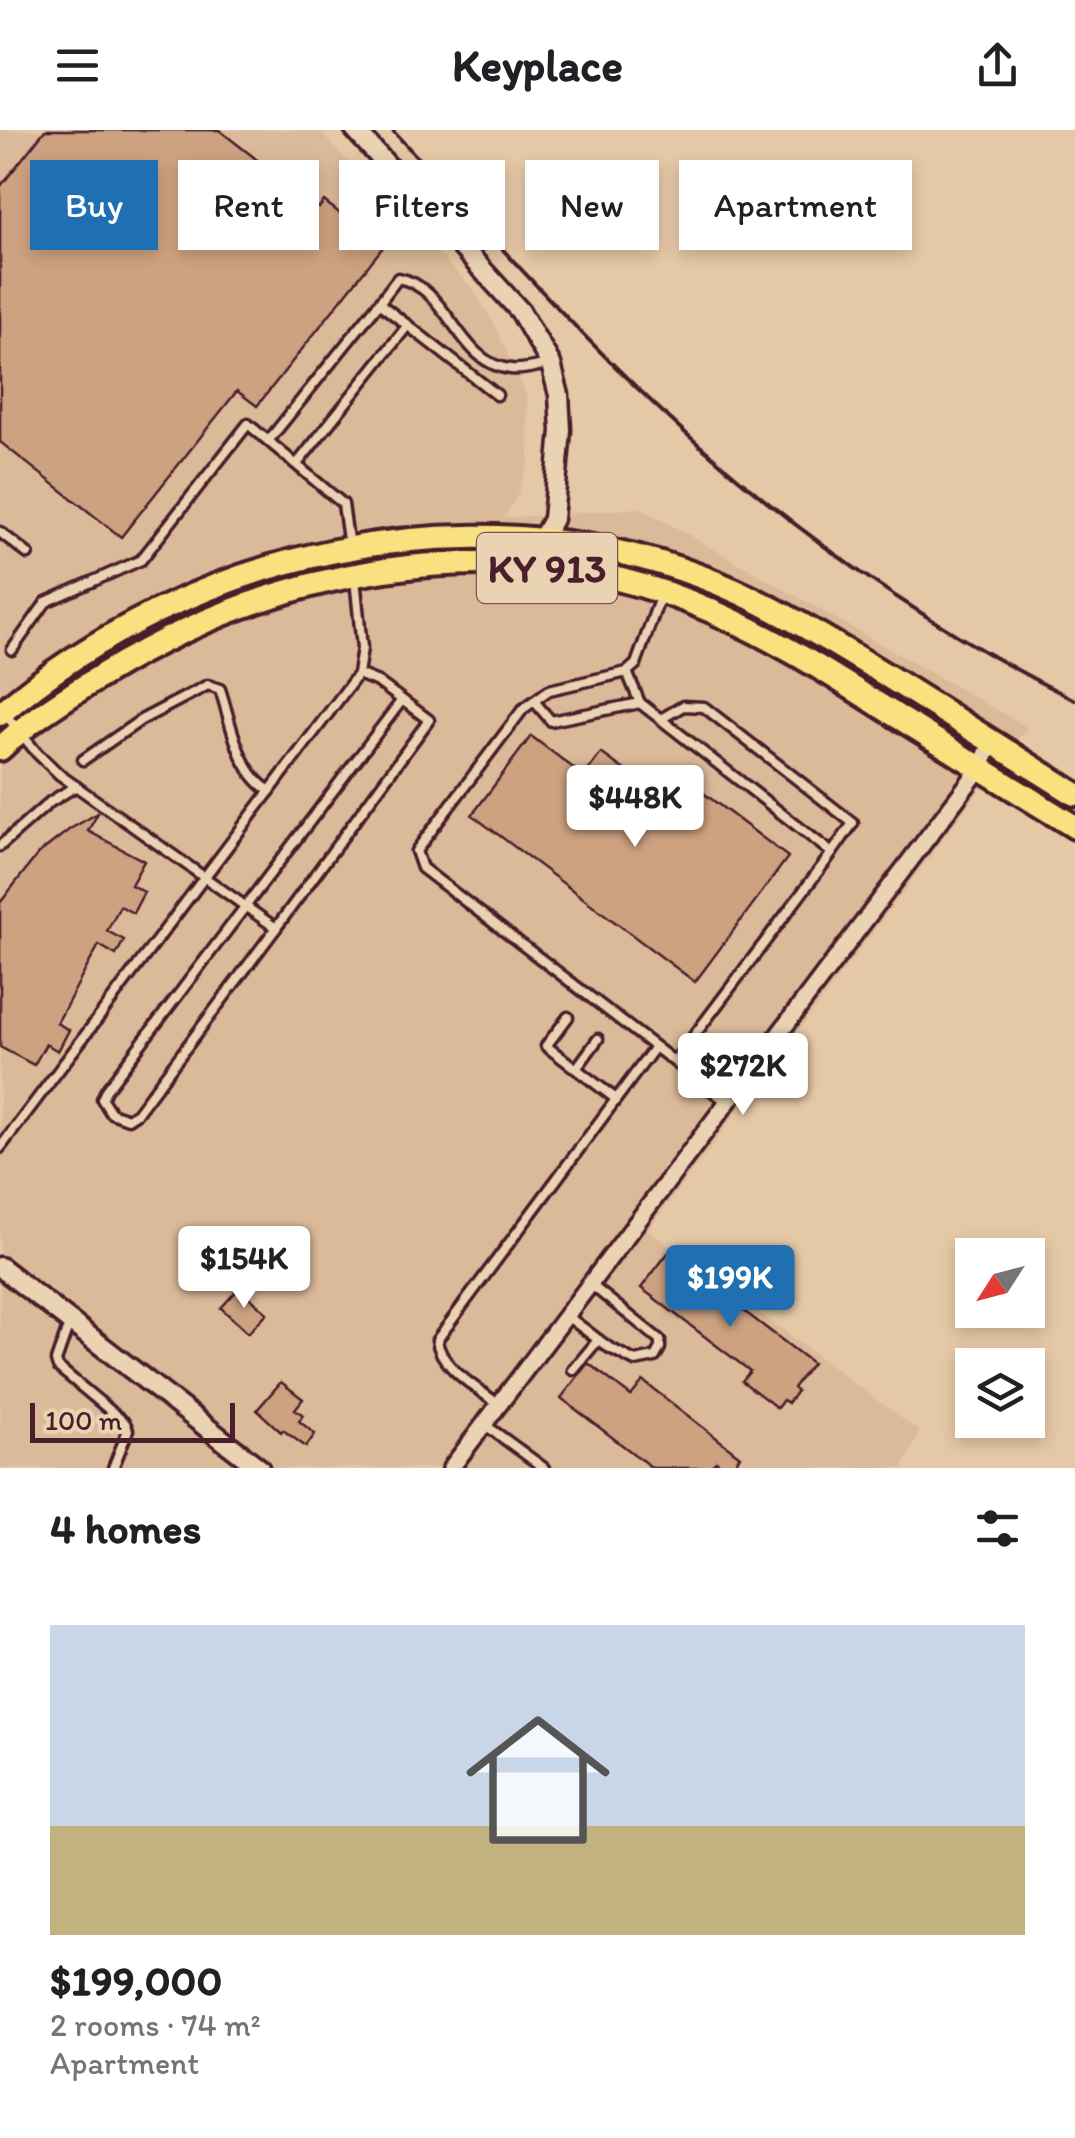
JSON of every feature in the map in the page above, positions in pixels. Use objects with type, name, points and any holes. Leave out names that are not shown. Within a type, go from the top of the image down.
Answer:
[{"type":"main road","name":"KY 913","points":[[1,711],[61,665],[144,617],[276,564],[401,539],[541,540],[622,552],[740,592],[794,619],[1075,794]]},
{"type":"main road","name":"KY 913","points":[[0,749],[62,700],[181,630],[293,588],[409,565],[536,566],[638,584],[749,627],[816,664],[1075,827]]},
{"type":"street","points":[[354,130],[520,311],[551,364],[559,396],[561,430],[553,520],[541,540],[536,566]]},
{"type":"street","points":[[451,1468],[980,768],[992,742]]},
{"type":"street","points":[[0,1268],[259,1468]]},
{"type":"lane","points":[[269,440],[398,278],[415,281],[433,296],[480,356],[510,370],[551,364]]},
{"type":"lane","points":[[379,303],[497,395]]},
{"type":"lane","points":[[298,464],[408,326]]},
{"type":"lane","points":[[12,650],[46,602],[141,560],[248,424],[343,504],[349,547]]},
{"type":"lane","points":[[0,532],[28,554]]},
{"type":"lane","points":[[0,1148],[358,674],[362,648],[354,574]]},
{"type":"lane","points":[[662,592],[636,664],[627,672],[549,690],[522,708],[416,851],[422,868],[728,1102]]},
{"type":"lane","points":[[627,672],[640,704],[832,854]]},
{"type":"lane","points":[[358,674],[378,682],[429,720],[136,1113],[128,1120],[111,1113],[102,1099],[106,1090],[402,700]]},
{"type":"lane","points":[[83,760],[141,720],[208,685],[220,689],[248,770],[259,785],[270,791]]},
{"type":"lane","points":[[534,700],[551,720],[640,704]]},
{"type":"lane","points":[[661,719],[683,706],[704,707],[853,823],[674,1062]]},
{"type":"lane","points":[[1,711],[48,764],[276,928]]},
{"type":"lane","points":[[0,846],[50,802],[76,786]]},
{"type":"lane","points":[[568,1017],[546,1046],[616,1099]]},
{"type":"lane","points":[[576,1068],[598,1039]]},
{"type":"lane","points":[[499,1405],[452,1367],[438,1350],[437,1340],[656,1047]]},
{"type":"lane","points":[[566,1316],[635,1362],[654,1357],[660,1340],[653,1332],[590,1284]]},
{"type":"lane","points":[[70,1322],[56,1361],[58,1366],[125,1423],[128,1430],[113,1468]]},
{"type":"lane","points":[[573,1370],[598,1340]]},
{"type":"lane","points":[[484,1424],[544,1468]]},
{"type":"shaded area","points":[[0,130],[318,130],[347,160],[339,160],[339,250],[435,250],[473,289],[494,324],[527,396],[529,461],[518,494],[504,518],[641,508],[1027,727],[648,1230],[920,1432],[903,1468],[0,1468]]},
{"type":"building","points":[[45,130],[219,130],[257,160],[178,160],[178,250],[319,250],[319,208],[324,201],[339,213],[339,250],[381,250],[257,406],[237,391],[121,537],[0,442],[0,187]]},
{"type":"building","points":[[531,736],[584,776],[601,753],[652,790],[669,767],[788,857],[695,982],[472,815]]},
{"type":"building","points":[[98,813],[88,831],[144,861],[131,885],[144,892],[133,913],[120,906],[107,931],[124,940],[116,955],[99,945],[57,1023],[69,1030],[58,1051],[46,1044],[34,1065],[0,1047],[0,903],[38,854]]},
{"type":"building","points":[[668,1253],[812,1363],[793,1388],[797,1391],[788,1403],[783,1400],[777,1408],[742,1381],[750,1371],[641,1288]]},
{"type":"building","points":[[239,1288],[267,1313],[248,1333],[221,1308]]},
{"type":"building","points":[[588,1363],[631,1396],[643,1381],[740,1456],[731,1468],[716,1461],[710,1468],[652,1468],[561,1398]]},
{"type":"building","points":[[281,1382],[303,1399],[295,1409],[303,1415],[299,1421],[315,1434],[306,1447],[281,1432],[257,1410]]},
{"type":"railway","points":[[392,130],[619,370],[742,482],[832,552],[926,616],[1075,700]]}]
